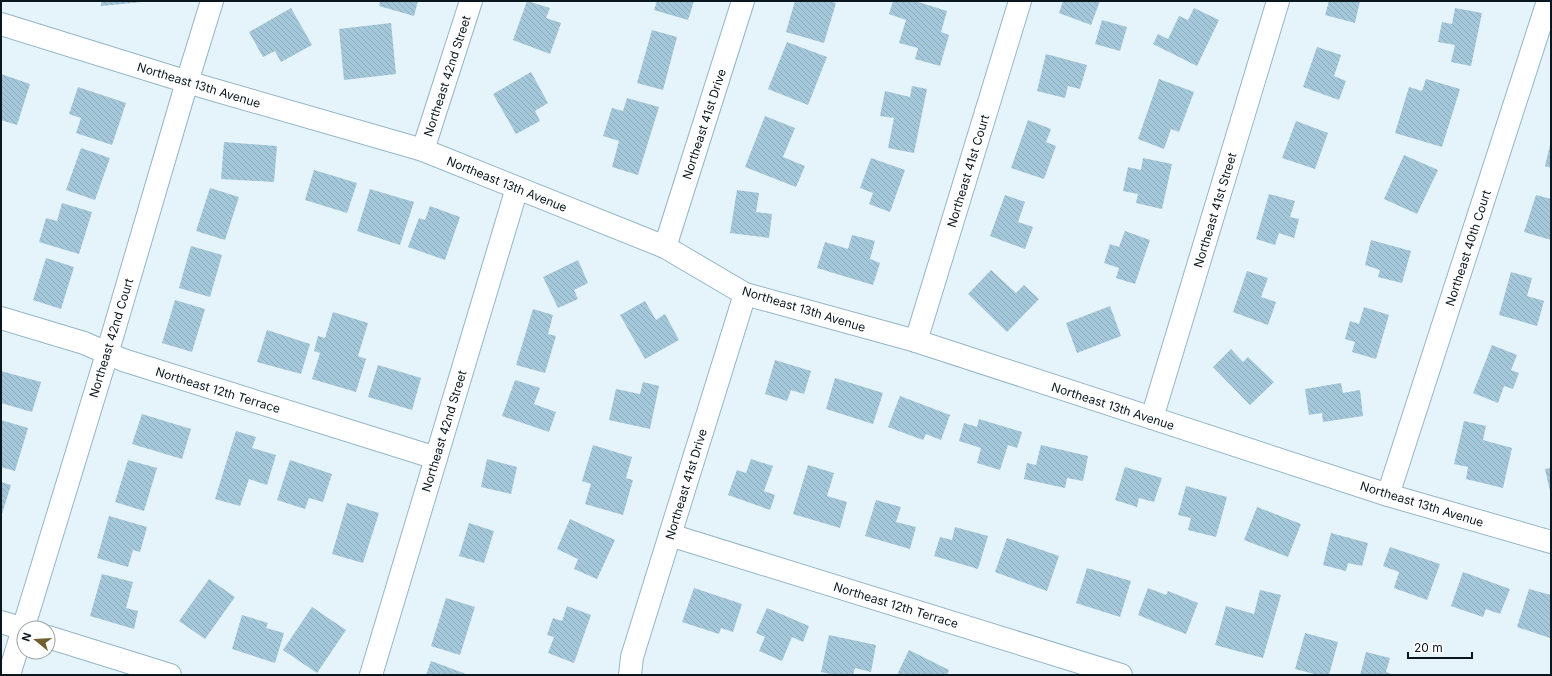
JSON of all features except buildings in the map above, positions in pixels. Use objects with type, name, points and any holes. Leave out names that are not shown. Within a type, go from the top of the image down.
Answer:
[{"type":"street","name":"Northeast 42nd Court","points":[[27,620],[212,1]]},
{"type":"street","name":"Northeast 42nd Street","points":[[423,150],[471,1]]},
{"type":"street","name":"Northeast 41st Drive","points":[[664,246],[743,1]]},
{"type":"street","name":"Northeast 41st Court","points":[[916,341],[1020,1]]},
{"type":"street","name":"Northeast 41st Street","points":[[1152,418],[1278,1]]},
{"type":"street","name":"Northeast 40th Court","points":[[1388,495],[1548,1]]},
{"type":"street","name":"Northeast 13th Avenue","points":[[1,24],[187,82],[423,150],[664,246],[745,294],[916,341],[1388,495],[1551,542]]},
{"type":"street","name":"Northeast 42nd Street","points":[[370,675],[517,188]]},
{"type":"street","name":"Northeast 41st Drive","points":[[630,675],[632,657],[745,294]]},
{"type":"street","name":"Northeast 12th Terrace","points":[[1,318],[84,343],[123,360],[436,458]]},
{"type":"street","name":"Northeast 12th Terrace","points":[[670,535],[1121,675]]},
{"type":"street","points":[[1,622],[16,627]]},
{"type":"street","points":[[56,639],[170,675]]},
{"type":"street","name":"Northeast 42nd Court","points":[[9,675],[16,654]]}]
